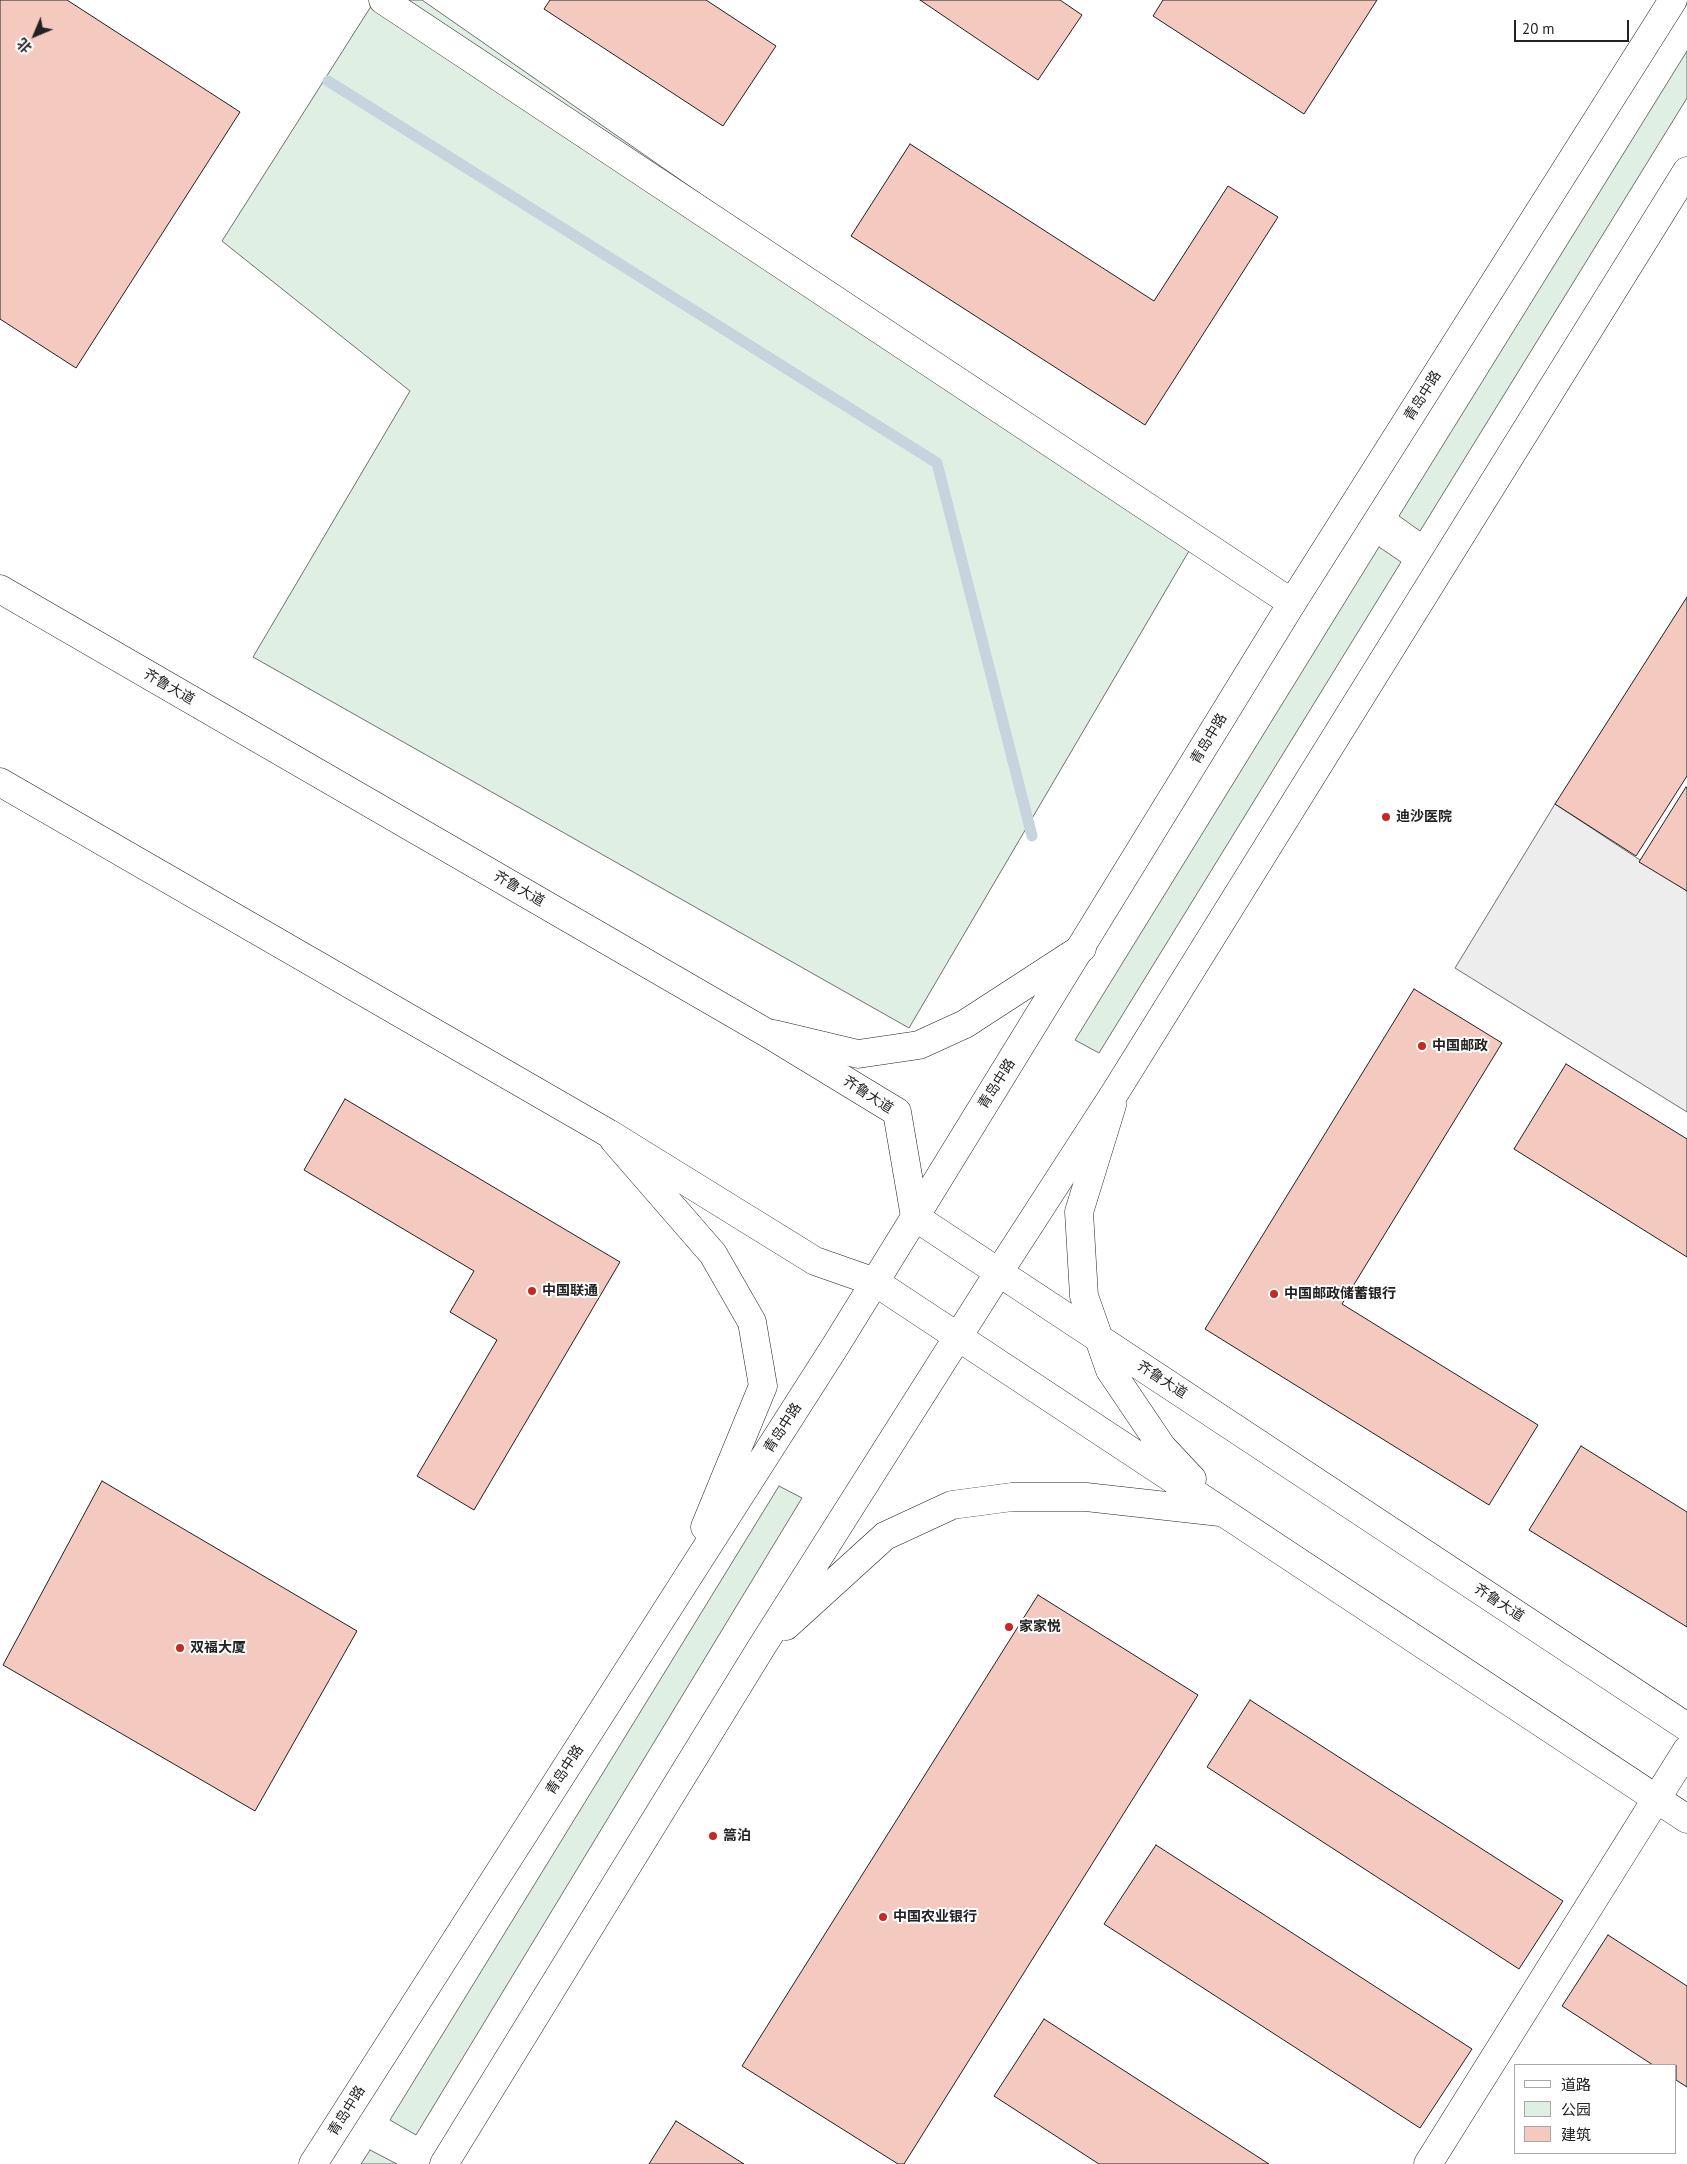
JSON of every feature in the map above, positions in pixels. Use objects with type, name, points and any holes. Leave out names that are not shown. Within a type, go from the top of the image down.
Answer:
[{"type":"main road","points":[[383,0],[1292,603]]},
{"type":"main road","name":"青岛中路","points":[[313,2164],[875,1282],[1082,948],[1292,603],[1673,0]]},
{"type":"main road","points":[[444,2164],[761,1648],[998,1272],[1116,1091],[1687,171]]},
{"type":"main road","name":"齐鲁大道","points":[[0,589],[767,1033],[897,1112],[915,1217],[1687,1727]]},
{"type":"main road","points":[[0,782],[608,1133],[816,1260],[875,1282],[1687,1819]]},
{"type":"main road","points":[[767,1033],[858,1054],[919,1045],[965,1024],[1082,948]]},
{"type":"main road","points":[[1116,1091],[1079,1212],[1084,1296],[1110,1370],[1162,1447],[1224,1513]]},
{"type":"main road","points":[[608,1133],[713,1254],[752,1322],[763,1386],[677,1594]]},
{"type":"main road","points":[[761,1648],[885,1536],[952,1505],[1012,1496],[1086,1497],[1224,1513]]},
{"type":"main road","points":[[1428,2164],[1687,1750]]},
{"type":"green space","points":[[375,0],[422,0],[1196,539],[909,1028],[253,657],[410,391],[222,241]]},
{"type":"green space","points":[[1687,51],[1687,98],[1420,531],[1399,516]]},
{"type":"green space","points":[[1379,547],[1401,562],[1099,1053],[1075,1040]]},
{"type":"green space","points":[[779,1486],[802,1498],[416,2135],[390,2120]]},
{"type":"green space","points":[[370,2150],[397,2164],[361,2164]]},
{"type":"shaded area","points":[[1555,804],[1687,891],[1687,1112],[1455,968]]},
{"type":"building","points":[[0,0],[67,0],[240,112],[76,368],[0,319]]},
{"type":"building","points":[[550,0],[706,0],[776,46],[723,126],[544,9]]},
{"type":"building","points":[[920,0],[1060,0],[1082,15],[1038,80]]},
{"type":"building","points":[[1163,0],[1377,0],[1304,114],[1153,16]]},
{"type":"building","points":[[910,144],[1154,301],[1228,186],[1278,217],[1145,425],[851,236]]},
{"type":"building","points":[[1687,597],[1687,776],[1636,856],[1555,804]]},
{"type":"building","points":[[1687,788],[1687,891],[1639,862]]},
{"type":"building","points":[[1414,989],[1502,1043],[1342,1304],[1538,1425],[1489,1505],[1205,1329]]},
{"type":"building","points":[[1566,1064],[1687,1139],[1687,1257],[1514,1149]]},
{"type":"building","name":"中国联通","points":[[345,1099],[620,1262],[474,1510],[417,1476],[497,1340],[450,1312],[474,1271],[304,1170]]},
{"type":"building","points":[[1581,1446],[1687,1512],[1687,1627],[1529,1530]]},
{"type":"building","name":"双福大厦","points":[[102,1481],[357,1631],[255,1811],[3,1665]]},
{"type":"building","points":[[1038,1595],[1198,1695],[904,2164],[898,2164],[742,2066]]},
{"type":"building","points":[[1250,1700],[1563,1901],[1519,1969],[1207,1767]]},
{"type":"building","points":[[1156,1845],[1472,2049],[1420,2128],[1104,1924]]},
{"type":"building","points":[[1608,1935],[1687,1986],[1687,2087],[1677,2081],[1677,2064],[1651,2064],[1562,2006]]},
{"type":"building","points":[[1044,2019],[1269,2164],[1099,2164],[994,2096]]},
{"type":"building","points":[[676,2121],[744,2164],[649,2164]]},
{"type":"waterway","points":[[328,81],[937,463],[1032,836]]},
{"type":"place","name":"迪沙医院","points":[[1386,817]]},
{"type":"place","name":"中国邮政","points":[[1422,1046]]},
{"type":"place","name":"中国联通","points":[[532,1291]]},
{"type":"place","name":"中国邮政储蓄银行","points":[[1274,1294]]},
{"type":"place","name":"家家悦","points":[[1009,1627]]},
{"type":"place","name":"双福大厦","points":[[180,1648]]},
{"type":"place","name":"篙泊","points":[[713,1836]]},
{"type":"place","name":"中国农业银行","points":[[883,1917]]}]
